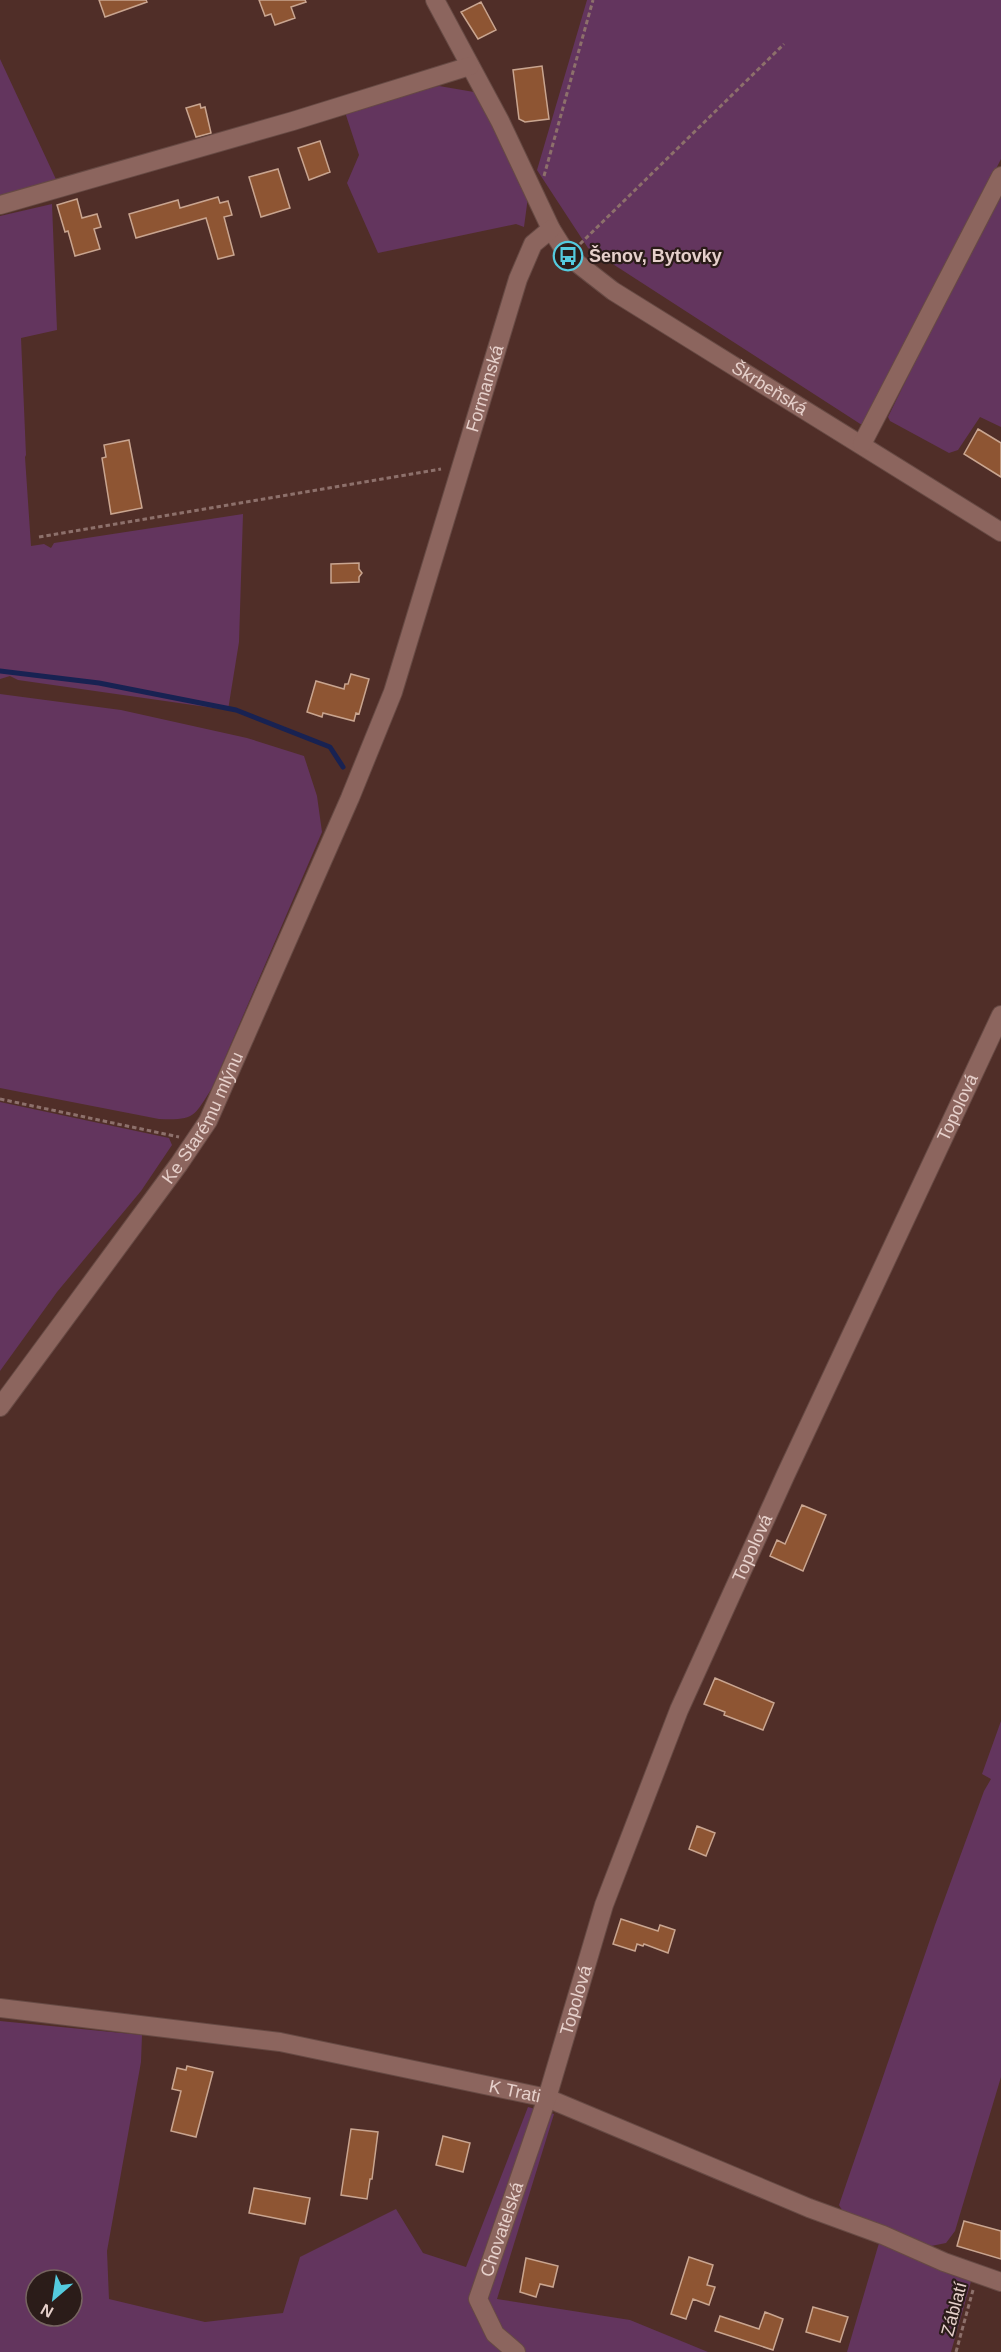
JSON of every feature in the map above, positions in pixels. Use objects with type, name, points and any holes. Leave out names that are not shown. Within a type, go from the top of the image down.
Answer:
[{"type":"street","points":[[435,0],[500,121],[537,204],[551,229]]},
{"type":"street","points":[[0,205],[293,121],[470,66]]},
{"type":"street","points":[[862,444],[1001,176]]},
{"type":"street","name":"Škrbeňská","points":[[551,229],[568,256],[613,291],[1001,532]]},
{"type":"street","name":"Formanská","points":[[350,798],[393,692],[518,279],[533,244],[551,229]]},
{"type":"street","name":"Ke Starému mlýnu","points":[[0,1407],[208,1121],[350,798]]},
{"type":"street","name":"Topolová","points":[[547,2098],[604,1905],[679,1710],[786,1474],[1001,1015]]},
{"type":"street","name":"K Trati","points":[[0,2008],[279,2042],[547,2098],[809,2208],[1001,2282]]},
{"type":"street","name":"Chovatelská","points":[[516,2352],[495,2334],[478,2299],[547,2098]]},
{"type":"path","points":[[537,204],[593,0]]},
{"type":"path","points":[[568,256],[784,44]]},
{"type":"path","points":[[39,537],[461,466]]},
{"type":"path","points":[[0,1099],[195,1140]]},
{"type":"path","name":"Záblatí","points":[[956,2352],[978,2274]]},
{"type":"shaded area","points":[[587,0],[1001,0],[1001,159],[865,427],[588,248],[537,170]]},
{"type":"shaded area","points":[[0,59],[60,188],[0,205]]},
{"type":"shaded area","points":[[439,86],[474,92],[499,135],[528,197],[524,227],[516,224],[378,253],[347,183],[359,155],[344,109]]},
{"type":"shaded area","points":[[1001,186],[1001,427],[980,417],[958,450],[949,453],[890,421],[888,417]]},
{"type":"shaded area","points":[[52,204],[57,330],[21,338],[31,546],[44,544],[51,548],[54,543],[243,514],[239,642],[228,710],[18,680],[10,676],[0,679],[0,216]]},
{"type":"shaded area","points":[[0,694],[121,710],[247,738],[304,756],[317,796],[322,832],[212,1088],[201,1106],[187,1118],[159,1119],[0,1088]]},
{"type":"shaded area","points":[[0,1102],[169,1138],[172,1145],[141,1191],[57,1292],[0,1371]]},
{"type":"shaded area","points":[[1001,1721],[1001,2077],[955,2231],[946,2243],[931,2246],[845,2215],[839,2205],[935,1925],[984,1791],[991,1779],[982,1774]]},
{"type":"shaded area","points":[[0,2021],[142,2035],[141,2062],[107,2251],[109,2299],[205,2322],[283,2313],[300,2257],[396,2209],[423,2253],[466,2267],[528,2107],[554,2114],[497,2299],[630,2320],[708,2352],[0,2352]]},
{"type":"shaded area","points":[[879,2243],[972,2278],[951,2352],[847,2352]]},
{"type":"building","points":[[99,0],[146,0],[147,2],[105,17]]},
{"type":"building","points":[[259,0],[305,0],[306,2],[291,7],[295,18],[275,25],[271,14],[265,16]]},
{"type":"building","points":[[481,2],[496,30],[478,39],[461,12]]},
{"type":"building","points":[[542,66],[549,119],[525,122],[519,119],[513,70]]},
{"type":"building","points":[[200,104],[201,108],[205,107],[211,133],[196,137],[186,108]]},
{"type":"building","points":[[320,141],[330,172],[309,180],[298,148]]},
{"type":"building","points":[[278,169],[290,208],[261,217],[249,177]]},
{"type":"building","points":[[218,197],[220,203],[228,201],[232,215],[224,217],[234,255],[218,259],[206,218],[136,238],[129,214],[178,200],[180,208]]},
{"type":"building","points":[[77,199],[82,218],[97,214],[101,227],[94,229],[100,249],[75,256],[57,205]]},
{"type":"building","points":[[978,429],[1001,443],[1001,477],[964,454]]},
{"type":"building","points":[[129,440],[142,508],[111,514],[102,458],[106,457],[104,445]]},
{"type":"building","points":[[359,563],[362,573],[359,582],[331,583],[331,564]]},
{"type":"building","points":[[351,674],[369,679],[359,714],[356,713],[354,721],[323,713],[322,717],[307,712],[316,681],[344,689]]},
{"type":"building","points":[[802,1505],[826,1515],[803,1571],[770,1556],[777,1540],[785,1544]]},
{"type":"building","points":[[715,1678],[774,1703],[763,1730],[724,1715],[725,1712],[704,1704]]},
{"type":"building","points":[[697,1826],[715,1833],[706,1856],[689,1849]]},
{"type":"building","points":[[621,1919],[658,1931],[660,1925],[675,1930],[668,1953],[644,1944],[643,1946],[637,1944],[635,1951],[613,1944]]},
{"type":"building","points":[[187,2066],[213,2072],[196,2137],[171,2131],[181,2091],[172,2089],[177,2068],[186,2070]]},
{"type":"building","points":[[351,2129],[378,2132],[367,2199],[341,2195]]},
{"type":"building","points":[[443,2136],[470,2143],[463,2172],[436,2165]]},
{"type":"building","points":[[254,2188],[310,2198],[305,2224],[249,2213]]},
{"type":"building","points":[[964,2221],[1001,2231],[1001,2259],[957,2246]]},
{"type":"building","points":[[689,2257],[713,2265],[707,2285],[715,2287],[709,2305],[693,2299],[686,2319],[671,2314]]},
{"type":"building","points":[[526,2258],[558,2266],[553,2287],[540,2284],[536,2297],[520,2292]]},
{"type":"building","points":[[813,2307],[848,2317],[840,2342],[806,2332]]},
{"type":"building","points":[[765,2312],[783,2319],[773,2350],[715,2331],[720,2316],[759,2329]]},
{"type":"waterway","points":[[0,671],[99,683],[236,710],[330,747],[343,767]]},
{"type":"place","name":"Šenov, Bytovky","points":[[568,256]]}]
